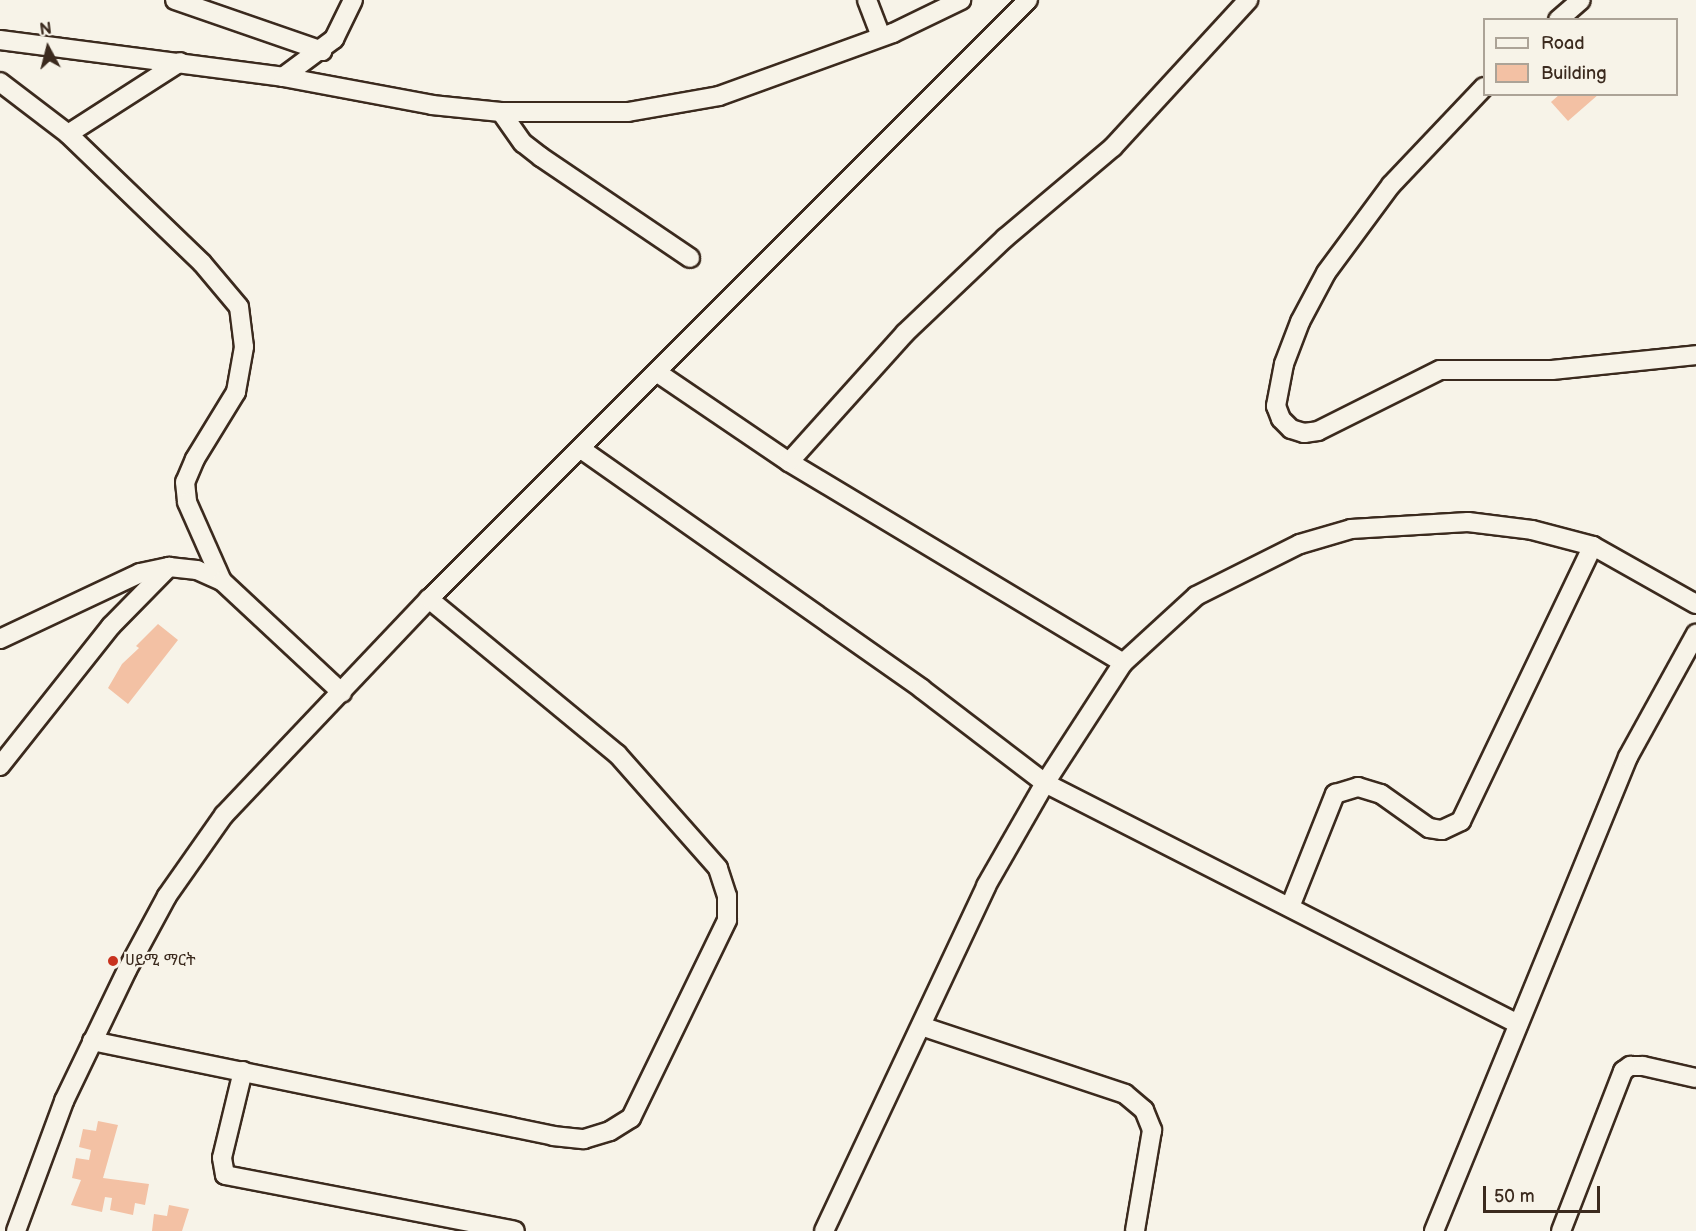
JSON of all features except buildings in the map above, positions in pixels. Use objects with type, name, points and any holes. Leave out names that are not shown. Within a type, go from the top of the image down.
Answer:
[{"type":"street","points":[[175,0],[322,51]]},
{"type":"street","points":[[283,77],[322,51],[334,39],[353,0]]},
{"type":"street","points":[[867,0],[881,36]]},
{"type":"street","points":[[0,40],[283,77],[432,105],[501,112],[628,112],[719,96],[881,36],[961,0]]},
{"type":"street","points":[[16,1231],[64,1101],[92,1041],[167,896],[224,815],[429,599],[658,373],[694,333],[1028,0]]},
{"type":"street","points":[[789,462],[905,333],[1005,238],[1113,147],[1248,0]]},
{"type":"street","points":[[1560,18],[1581,0]]},
{"type":"street","points":[[68,134],[180,62]]},
{"type":"street","points":[[0,82],[68,134],[202,263],[239,306],[244,346],[236,392],[195,459],[186,482],[187,502],[222,581]]},
{"type":"street","points":[[1483,89],[1391,185],[1326,273],[1300,322],[1284,364],[1276,406],[1281,419],[1297,431],[1318,431],[1440,370],[1552,370],[1696,355]]},
{"type":"street","points":[[501,112],[523,143],[541,158],[690,258]]},
{"type":"street","points":[[658,373],[789,462],[1123,663]]},
{"type":"street","points":[[581,449],[922,689],[1045,783],[1518,1024]]},
{"type":"street","points":[[824,1231],[986,886],[1045,783],[1123,663],[1196,596],[1300,544],[1351,530],[1409,523],[1468,522],[1532,530],[1593,546],[1696,604]]},
{"type":"street","points":[[1290,907],[1335,794],[1358,787],[1381,794],[1436,829],[1451,828],[1461,821],[1593,546]]},
{"type":"street","points":[[0,766],[111,626],[170,567]]},
{"type":"street","points":[[0,639],[140,573],[170,567],[197,570],[222,581],[342,693]]},
{"type":"street","points":[[92,1041],[554,1136],[584,1139],[610,1131],[631,1118],[643,1100],[727,920],[727,896],[718,868],[625,762],[429,599]]},
{"type":"street","points":[[1434,1231],[1628,757],[1696,634]]},
{"type":"street","points":[[921,1026],[1125,1094],[1144,1110],[1152,1130],[1135,1231]]},
{"type":"street","points":[[1561,1231],[1623,1071],[1630,1066],[1643,1066],[1696,1078]]},
{"type":"street","points":[[243,1071],[222,1158],[225,1175],[515,1231]]},
{"type":"place","name":"ሀይሚ ማርት","points":[[113,961]]}]
